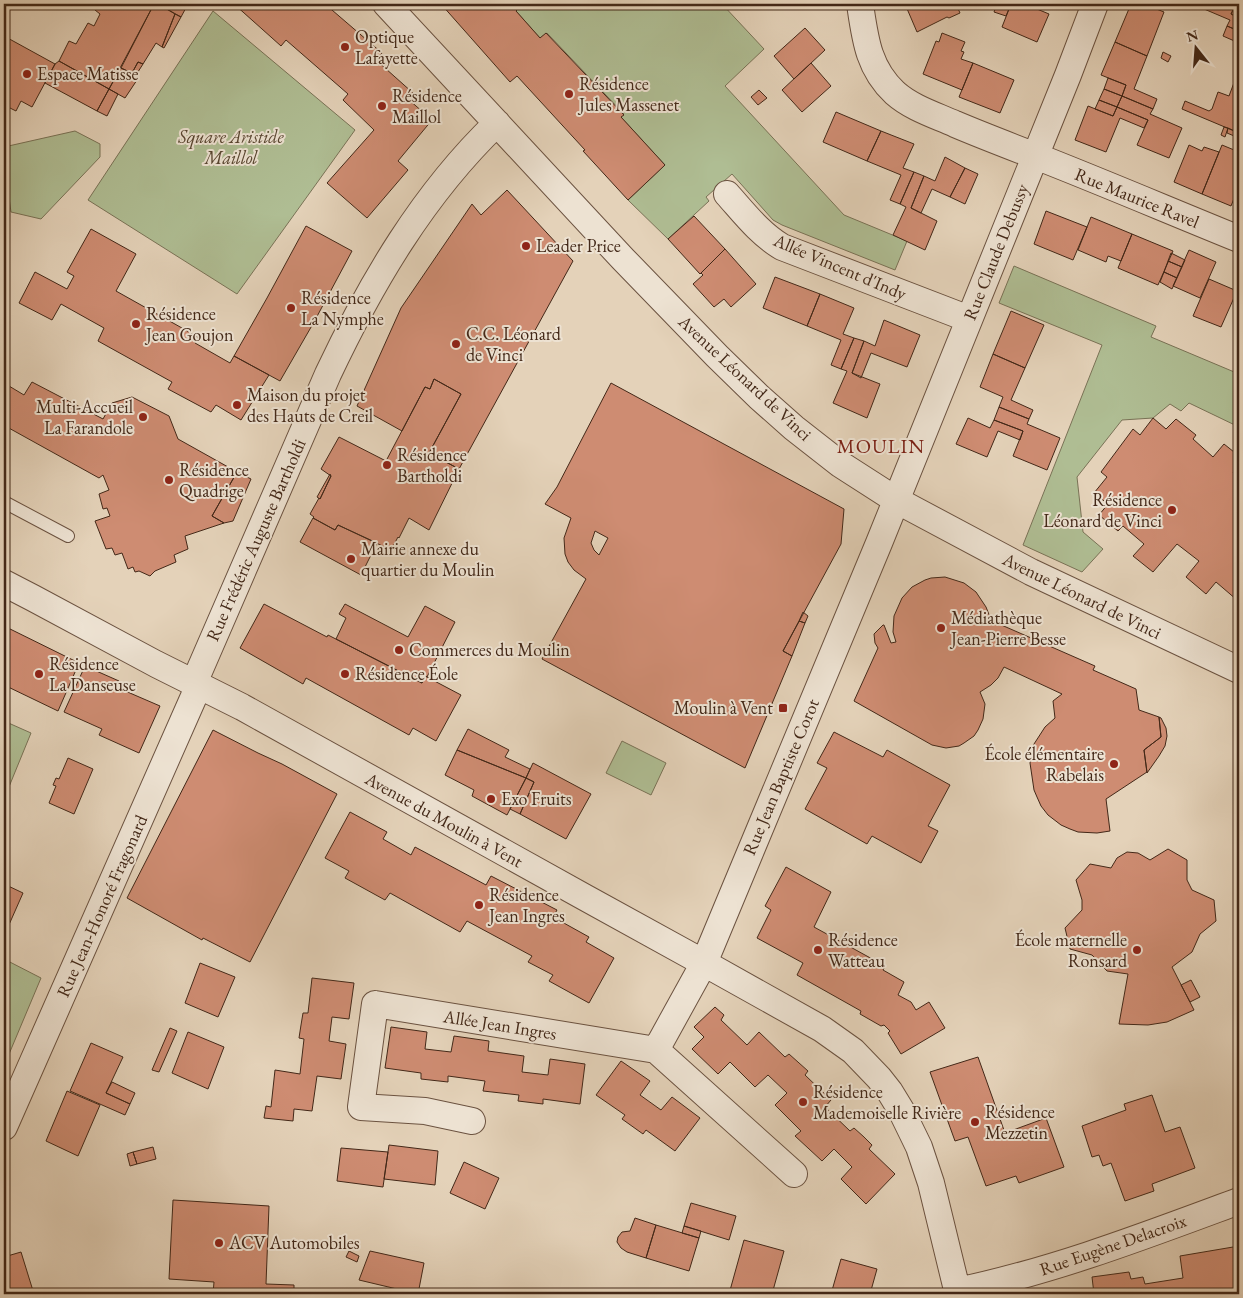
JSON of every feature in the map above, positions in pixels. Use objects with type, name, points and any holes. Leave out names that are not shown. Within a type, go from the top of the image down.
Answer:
[{"type":"street","name":"Avenue Léonard de Vinci","points":[[386,4],[623,259],[724,362],[794,428],[840,464],[896,500],[1031,572],[1239,670]]},
{"type":"street","name":"Rue Maurice Ravel","points":[[860,4],[866,44],[872,60],[878,71],[896,93],[908,102],[921,110],[1239,239]]},
{"type":"street","name":"Rue Claude Debussy","points":[[896,500],[1035,156],[1094,4]]},
{"type":"street","name":"Rue Frédéric Auguste Bartholdi","points":[[196,684],[340,348],[377,279],[415,220],[445,180],[476,143],[497,123]]},
{"type":"street","name":"Allée Vincent d'Indy","points":[[726,194],[762,233],[782,247],[969,319]]},
{"type":"street","name":"Rue Jean Baptiste Corot","points":[[656,1050],[704,963],[896,500]]},
{"type":"street","name":"Avenue du Moulin à Vent","points":[[4,584],[242,707],[822,1029],[852,1051],[890,1092],[910,1128],[926,1166],[957,1293]]},
{"type":"street","name":"Rue Jean-Honoré Fragonard","points":[[4,1127],[196,684]]},
{"type":"street","name":"Allée Jean Ingres","points":[[472,1121],[426,1111],[361,1107],[375,1004],[656,1050]]},
{"type":"street","points":[[656,1050],[794,1174]]},
{"type":"street","name":"Rue Eugène Delacroix","points":[[957,1293],[1057,1265],[1239,1201]]},
{"type":"lane","points":[[4,502],[68,536]]},
{"type":"green space","points":[[513,4],[722,4],[764,49],[725,86],[844,215],[907,241],[895,270],[773,220],[732,174],[706,197],[709,201],[668,239],[628,200],[665,165],[621,117],[624,114],[547,33],[540,38],[516,11],[518,9]]},
{"type":"green space","name":"Square Aristide Maillol","points":[[213,11],[355,130],[237,294],[88,200]]},
{"type":"green space","points":[[75,131],[100,144],[100,157],[41,219],[11,212],[4,162],[4,147]]},
{"type":"green space","points":[[1014,266],[1156,326],[1151,337],[1239,374],[1239,427],[1189,403],[1181,411],[1170,404],[1153,418],[1122,420],[1077,477],[1083,532],[1103,549],[1082,572],[1023,545],[1102,345],[999,303]]},
{"type":"green space","points":[[4,721],[31,733],[4,799]]},
{"type":"green space","points":[[622,741],[666,763],[651,795],[606,773]]},
{"type":"green space","points":[[4,959],[41,978],[4,1066]]},
{"type":"building","points":[[98,4],[154,4],[109,89],[59,61],[69,41],[76,44],[88,23],[94,26],[100,14],[95,10]]},
{"type":"building","points":[[154,4],[158,4],[175,14],[162,47],[156,43],[143,64],[138,62],[132,73],[121,68]]},
{"type":"building","points":[[158,4],[188,4],[181,17]]},
{"type":"building","name":"Résidence Maillol","points":[[234,4],[311,4],[316,8],[320,4],[325,4],[382,53],[376,60],[413,93],[408,99],[432,120],[398,161],[408,170],[367,218],[327,183],[374,130],[343,100],[348,94],[286,40],[281,46]]},
{"type":"building","name":"Résidence Jules Massenet","points":[[441,4],[513,4],[518,9],[516,11],[540,38],[546,33],[624,115],[621,117],[665,165],[628,200],[517,76],[510,82]]},
{"type":"building","points":[[905,4],[942,4],[944,7],[956,4],[960,13],[949,18],[947,17],[917,32]]},
{"type":"building","points":[[997,4],[1011,4],[1006,16],[994,12]]},
{"type":"building","points":[[1011,4],[1025,4],[1049,14],[1037,42],[1002,27]]},
{"type":"building","points":[[1025,4],[1044,4],[1041,10]]},
{"type":"building","points":[[1131,4],[1144,4],[1164,12],[1147,56],[1115,42]]},
{"type":"building","points":[[1198,4],[1236,4],[1231,14],[1239,18],[1239,31],[1227,26],[1230,20],[1197,6]]},
{"type":"building","points":[[1236,4],[1239,6],[1239,18],[1231,14]]},
{"type":"building","points":[[175,14],[181,17],[164,48],[162,47]]},
{"type":"building","points":[[1227,26],[1239,31],[1239,43],[1223,36]]},
{"type":"building","points":[[805,28],[825,50],[794,79],[774,56]]},
{"type":"building","points":[[942,33],[965,42],[961,51],[964,52],[961,59],[973,63],[962,90],[923,74],[936,41],[939,42]]},
{"type":"building","name":"Espace Matisse","points":[[4,36],[55,64],[32,107],[21,101],[16,111],[4,105]]},
{"type":"building","points":[[1115,42],[1147,56],[1134,89],[1157,99],[1153,109],[1122,96],[1126,85],[1101,75]]},
{"type":"building","points":[[1163,52],[1171,56],[1168,62],[1161,58]]},
{"type":"building","points":[[59,61],[109,89],[97,111],[45,83],[55,64]]},
{"type":"building","points":[[138,62],[143,64],[136,75],[132,73]]},
{"type":"building","points":[[811,63],[831,86],[802,112],[782,90]]},
{"type":"building","points":[[973,63],[1014,80],[1000,113],[959,97]]},
{"type":"building","points":[[121,68],[139,77],[125,98],[109,89]]},
{"type":"building","points":[[1108,78],[1126,85],[1122,96],[1104,89]]},
{"type":"building","points":[[1235,80],[1239,82],[1239,133],[1182,109],[1185,101],[1209,111],[1212,109],[1218,92],[1229,96]]},
{"type":"building","points":[[109,89],[118,94],[107,116],[97,111]]},
{"type":"building","points":[[1104,89],[1122,96],[1117,107],[1099,100]]},
{"type":"building","points":[[759,90],[767,98],[758,105],[751,97]]},
{"type":"building","points":[[1122,96],[1153,109],[1150,114],[1182,128],[1169,158],[1137,145],[1148,120],[1117,107]]},
{"type":"building","points":[[1099,100],[1117,107],[1113,116],[1095,109]]},
{"type":"building","points":[[1088,106],[1113,116],[1117,107],[1148,120],[1144,128],[1120,118],[1106,152],[1075,140]]},
{"type":"building","points":[[836,112],[881,131],[867,161],[823,142]]},
{"type":"building","points":[[1224,127],[1228,128],[1225,137],[1221,135]]},
{"type":"building","points":[[1228,128],[1239,133],[1239,138],[1227,133]]},
{"type":"building","points":[[881,131],[914,144],[903,168],[914,172],[900,204],[890,200],[901,175],[867,161]]},
{"type":"building","points":[[1189,145],[1202,151],[1204,147],[1219,152],[1202,194],[1174,182]]},
{"type":"building","points":[[1222,145],[1239,152],[1239,186],[1231,206],[1202,194]]},
{"type":"building","points":[[945,157],[965,168],[950,197],[932,189],[921,213],[911,208],[924,176],[935,181]]},
{"type":"building","points":[[965,168],[978,174],[965,204],[950,197]]},
{"type":"building","points":[[914,172],[924,176],[911,208],[937,221],[925,250],[893,235],[906,207],[900,204]]},
{"type":"building","name":"C.C. Léonard de Vinci","points":[[507,190],[573,261],[459,469],[429,453],[461,394],[434,379],[430,389],[425,387],[402,431],[357,406],[401,308],[472,204],[481,215]]},
{"type":"building","points":[[1046,211],[1087,227],[1073,260],[1034,244]]},
{"type":"building","points":[[694,216],[725,249],[700,274],[668,239]]},
{"type":"building","points":[[1091,217],[1132,234],[1121,261],[1108,256],[1106,262],[1078,250]]},
{"type":"building","name":"Résidence La Nymphe","points":[[306,226],[352,251],[280,381],[234,356]]},
{"type":"building","name":"Résidence Jean Goujon","points":[[91,229],[136,254],[116,291],[198,337],[195,343],[230,363],[234,356],[269,375],[241,420],[216,405],[211,412],[168,389],[172,382],[98,341],[104,328],[61,304],[52,320],[19,303],[35,272],[67,289],[74,276],[67,272]]},
{"type":"building","points":[[1132,234],[1173,251],[1158,285],[1118,268]]},
{"type":"building","points":[[725,249],[756,284],[731,307],[724,299],[714,307],[693,284],[703,275],[701,273]]},
{"type":"building","points":[[1189,250],[1216,262],[1200,298],[1173,286]]},
{"type":"building","points":[[1171,253],[1185,260],[1182,267],[1168,261]]},
{"type":"building","points":[[1168,261],[1182,267],[1177,278],[1164,272]]},
{"type":"building","points":[[1164,272],[1177,278],[1172,289],[1160,282]]},
{"type":"building","points":[[775,277],[820,294],[807,326],[763,308]]},
{"type":"building","points":[[1209,279],[1237,291],[1221,327],[1193,316]]},
{"type":"building","points":[[820,294],[854,308],[843,334],[854,338],[841,369],[831,365],[841,340],[807,326]]},
{"type":"building","points":[[1011,311],[1044,325],[1025,368],[993,354]]},
{"type":"building","points":[[884,320],[920,335],[907,367],[871,353],[861,378],[852,373],[864,341],[875,346]]},
{"type":"building","points":[[854,338],[864,341],[852,373],[880,384],[867,418],[833,403],[847,371],[841,369]]},
{"type":"building","points":[[993,354],[1025,368],[1011,400],[1033,410],[1029,419],[999,407],[1003,397],[980,387]]},
{"type":"building","name":"Résidence Bartholdi","points":[[434,379],[461,394],[429,453],[459,469],[429,530],[409,518],[391,550],[338,525],[335,530],[313,518],[310,514],[331,476],[321,469],[339,437],[386,461],[425,387],[430,389]]},
{"type":"building","name":"Résidence Quadrige","points":[[32,382],[103,419],[112,403],[132,397],[169,416],[178,439],[237,472],[212,516],[224,523],[185,536],[188,549],[174,555],[176,562],[155,571],[150,576],[139,571],[135,572],[133,567],[128,569],[122,553],[115,555],[112,548],[106,549],[95,521],[110,516],[107,508],[103,509],[99,494],[109,490],[103,475],[99,478],[7,427],[4,433],[4,383],[24,395]]},
{"type":"building","points":[[611,383],[844,509],[841,544],[783,651],[792,656],[745,768],[542,659],[586,579],[574,570],[565,554],[564,538],[571,518],[545,504],[557,487]],"holes":[[[595,531],[608,538],[599,555],[591,543]]]},
{"type":"building","points":[[999,407],[1029,419],[1027,424],[1060,438],[1047,470],[1013,456],[1023,431],[994,420]]},
{"type":"building","points":[[968,418],[990,428],[994,420],[1023,431],[1020,440],[998,431],[987,457],[956,444]]},
{"type":"building","name":"Résidence Léonard de Vinci","points":[[1153,418],[1166,429],[1176,419],[1196,435],[1193,439],[1213,457],[1224,444],[1239,456],[1239,465],[1233,473],[1239,478],[1239,597],[1237,600],[1216,582],[1206,594],[1186,577],[1199,561],[1177,544],[1153,572],[1133,556],[1144,544],[1123,526],[1118,531],[1099,515],[1108,504],[1094,493],[1107,477],[1101,472],[1133,429],[1140,435]]},
{"type":"building","points":[[237,472],[251,479],[233,521],[224,523],[212,516]]},
{"type":"building","points":[[330,474],[331,476],[320,499],[317,497]]},
{"type":"building","name":"Mairie annexe du quartier du Moulin","points":[[313,518],[335,530],[338,525],[377,543],[361,575],[300,542]]},
{"type":"building","points":[[945,577],[964,583],[976,592],[986,607],[990,620],[1095,666],[1093,670],[1136,689],[1139,710],[1159,717],[1161,737],[1144,750],[1147,772],[1106,799],[1110,831],[1097,833],[1078,832],[1061,825],[1048,815],[1041,806],[1034,790],[1030,763],[1034,744],[1045,727],[1055,718],[1053,701],[1062,694],[1004,667],[998,678],[980,692],[985,704],[983,719],[974,736],[959,746],[946,748],[932,745],[854,701],[878,648],[875,643],[874,634],[884,625],[891,643],[896,642],[893,632],[894,616],[902,598],[912,587],[925,580]]},
{"type":"building","name":"Résidence Éole","points":[[264,604],[422,683],[425,676],[461,695],[436,741],[413,728],[409,735],[306,678],[303,684],[240,648]]},
{"type":"building","name":"Commerces du Moulin","points":[[345,604],[408,637],[425,606],[455,622],[427,677],[425,676],[422,683],[336,639],[346,618],[339,614]]},
{"type":"building","points":[[803,612],[808,616],[805,623],[799,621]]},
{"type":"building","points":[[799,621],[805,623],[792,656],[783,651]]},
{"type":"building","name":"Résidence La Danseuse","points":[[4,626],[79,663],[58,711],[4,685]]},
{"type":"building","points":[[85,666],[119,681],[116,687],[160,706],[139,753],[99,735],[102,729],[64,712]]},
{"type":"building","points":[[1159,717],[1166,728],[1165,746],[1147,773],[1144,750],[1161,737]]},
{"type":"building","points":[[468,729],[509,750],[505,757],[530,769],[526,778],[457,750]]},
{"type":"building","points":[[213,730],[337,794],[250,962],[203,938],[202,940],[127,898]]},
{"type":"building","points":[[834,732],[883,757],[887,750],[950,785],[928,826],[938,831],[921,863],[872,836],[867,844],[805,809],[827,768],[817,763]]},
{"type":"building","points":[[457,750],[526,778],[507,815],[472,796],[474,790],[445,775]]},
{"type":"building","points":[[68,758],[93,769],[74,814],[49,803],[56,786],[53,785],[56,778],[59,779]]},
{"type":"building","points":[[533,763],[591,794],[566,839],[520,814],[534,782],[526,778]]},
{"type":"building","points":[[526,778],[534,782],[520,814],[510,809]]},
{"type":"building","name":"Résidence Jean Ingres","points":[[350,812],[387,832],[383,839],[411,855],[415,847],[486,885],[491,876],[557,910],[553,917],[589,937],[586,942],[614,958],[589,1003],[549,981],[553,975],[528,962],[532,956],[467,921],[460,932],[390,893],[385,900],[345,878],[349,871],[325,858]]},
{"type":"building","points":[[1168,849],[1187,860],[1187,880],[1192,890],[1214,900],[1216,921],[1200,934],[1192,952],[1172,967],[1194,1010],[1167,1022],[1148,1025],[1119,1024],[1128,974],[1107,971],[1092,955],[1070,949],[1065,928],[1082,910],[1082,900],[1076,880],[1090,864],[1111,868],[1117,858],[1127,852],[1138,853],[1150,860]]},
{"type":"building","name":"Résidence Watteau","points":[[786,867],[831,892],[814,927],[885,966],[883,970],[904,982],[898,995],[911,1002],[916,1010],[929,1002],[945,1028],[901,1054],[888,1033],[890,1031],[884,1025],[881,1026],[860,1014],[861,1011],[797,975],[803,963],[757,938],[771,910],[765,906]]},
{"type":"building","points":[[4,884],[23,893],[4,936]]},
{"type":"building","points":[[200,963],[235,977],[218,1017],[185,1003]]},
{"type":"building","points":[[312,978],[354,983],[349,1019],[332,1017],[329,1041],[346,1044],[341,1079],[317,1076],[312,1111],[294,1109],[293,1121],[264,1118],[266,1106],[271,1107],[275,1070],[300,1074],[304,1039],[299,1038],[303,1013],[308,1013]]},
{"type":"building","points":[[1191,980],[1200,997],[1190,1002],[1181,985]]},
{"type":"building","name":"Résidence Mademoiselle Rivière","points":[[715,1007],[724,1015],[721,1020],[747,1045],[759,1032],[785,1057],[789,1054],[808,1071],[805,1075],[831,1100],[825,1107],[850,1131],[854,1128],[864,1137],[872,1145],[869,1149],[895,1174],[866,1204],[841,1179],[852,1167],[834,1149],[822,1161],[795,1136],[801,1131],[775,1105],[787,1093],[768,1075],[755,1087],[730,1062],[718,1074],[692,1049],[704,1037],[694,1027]]},
{"type":"building","points":[[391,1027],[427,1032],[425,1049],[451,1052],[454,1036],[489,1041],[488,1051],[524,1056],[522,1072],[548,1075],[550,1059],[585,1064],[580,1104],[543,1099],[543,1104],[518,1101],[519,1095],[483,1091],[485,1081],[448,1076],[448,1082],[421,1079],[421,1073],[385,1068]]},
{"type":"building","points":[[170,1028],[177,1031],[159,1072],[152,1070]]},
{"type":"building","points":[[188,1032],[224,1047],[208,1089],[172,1073]]},
{"type":"building","points":[[91,1043],[123,1057],[106,1093],[130,1104],[125,1115],[70,1091]]},
{"type":"building","name":"Résidence Mezzetin","points":[[978,1057],[1005,1133],[1046,1118],[1064,1167],[1019,1183],[1016,1176],[986,1186],[968,1137],[955,1141],[930,1072]]},
{"type":"building","points":[[621,1061],[650,1081],[640,1095],[661,1110],[672,1097],[700,1118],[675,1151],[646,1130],[643,1134],[622,1119],[625,1115],[596,1095]]},
{"type":"building","points":[[112,1082],[135,1093],[130,1104],[106,1093]]},
{"type":"building","points":[[67,1091],[100,1105],[78,1156],[46,1141]]},
{"type":"building","points":[[1152,1095],[1165,1132],[1180,1127],[1195,1168],[1152,1184],[1154,1191],[1125,1201],[1111,1163],[1103,1166],[1099,1155],[1092,1157],[1082,1126],[1126,1110],[1124,1104]]},
{"type":"building","points":[[389,1145],[438,1151],[435,1185],[384,1179]]},
{"type":"building","points":[[153,1147],[156,1159],[137,1164],[133,1152]]},
{"type":"building","points":[[341,1148],[388,1152],[383,1187],[337,1181]]},
{"type":"building","points":[[133,1152],[137,1164],[130,1166],[127,1154]]},
{"type":"building","points":[[464,1162],[499,1178],[485,1209],[450,1193]]},
{"type":"building","name":"ACV Automobiles","points":[[173,1200],[269,1206],[266,1284],[294,1285],[294,1294],[213,1294],[214,1282],[169,1279]]},
{"type":"building","points":[[691,1203],[736,1216],[729,1240],[684,1226]]},
{"type":"building","points":[[635,1218],[656,1225],[646,1258],[627,1252],[617,1242],[622,1232],[630,1231]]},
{"type":"building","points":[[656,1225],[699,1238],[689,1271],[646,1258]]},
{"type":"building","points":[[684,1226],[701,1231],[699,1238],[682,1233]]},
{"type":"building","points":[[744,1240],[784,1251],[772,1294],[729,1294]]},
{"type":"building","points":[[1239,1246],[1239,1294],[1094,1294],[1092,1277],[1129,1272],[1131,1279],[1143,1277],[1145,1284],[1183,1278],[1180,1256]]},
{"type":"building","points":[[349,1251],[359,1256],[357,1262],[346,1257]]},
{"type":"building","points":[[370,1251],[424,1263],[418,1294],[359,1280]]},
{"type":"building","points":[[21,1252],[34,1294],[4,1294],[4,1257]]},
{"type":"building","points":[[841,1259],[877,1269],[870,1294],[831,1294]]},
{"type":"place","name":"Optique Lafayette","points":[[345,47]]},
{"type":"place","name":"Espace Matisse","points":[[27,74]]},
{"type":"place","name":"Résidence Jules Massenet","points":[[569,94]]},
{"type":"place","name":"Résidence Maillol","points":[[382,106]]},
{"type":"place","name":"Leader Price","points":[[526,246]]},
{"type":"place","name":"Résidence La Nymphe","points":[[291,308]]},
{"type":"place","name":"Résidence Jean Goujon","points":[[136,324]]},
{"type":"place","name":"C.C. Léonard de Vinci","points":[[456,344]]},
{"type":"place","name":"Maison du projet des Hauts de Creil","points":[[237,405]]},
{"type":"place","name":"Multi-Accueil La Farandole","points":[[143,417]]},
{"type":"place","name":"Résidence Bartholdi","points":[[387,465]]},
{"type":"place","name":"Résidence Quadrige","points":[[169,480]]},
{"type":"place","name":"Résidence Léonard de Vinci","points":[[1172,510]]},
{"type":"place","name":"Mairie annexe du quartier du Moulin","points":[[351,559]]},
{"type":"place","name":"Médiathèque Jean-Pierre Besse","points":[[941,628]]},
{"type":"place","name":"Commerces du Moulin","points":[[399,650]]},
{"type":"place","name":"Résidence La Danseuse","points":[[39,674]]},
{"type":"place","name":"Résidence Éole","points":[[345,674]]},
{"type":"place","name":"Moulin à Vent","points":[[783,708]]},
{"type":"place","name":"École élémentaire Rabelais","points":[[1114,764]]},
{"type":"place","name":"Exo Fruits","points":[[491,799]]},
{"type":"place","name":"Résidence Jean Ingres","points":[[479,905]]},
{"type":"place","name":"Résidence Watteau","points":[[818,950]]},
{"type":"place","name":"École maternelle Ronsard","points":[[1137,950]]},
{"type":"place","name":"Résidence Mademoiselle Rivière","points":[[803,1102]]},
{"type":"place","name":"Résidence Mezzetin","points":[[975,1122]]},
{"type":"place","name":"ACV Automobiles","points":[[219,1243]]},
{"type":"district","name":"MOULIN","points":[[881,446]]}]
